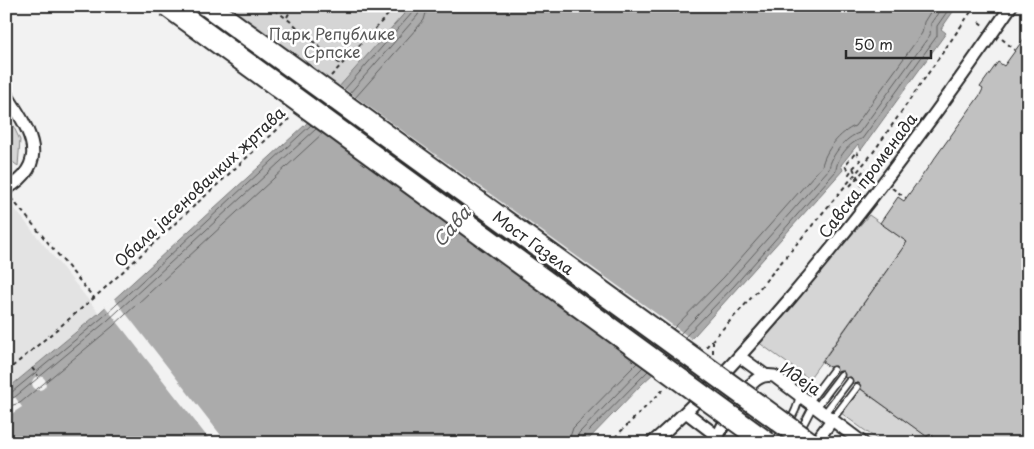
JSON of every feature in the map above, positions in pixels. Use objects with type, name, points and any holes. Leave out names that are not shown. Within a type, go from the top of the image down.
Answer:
[{"type":"highway","name":"Мост Газела","points":[[168,6],[767,443]]},
{"type":"highway","name":"Мост Газела","points":[[208,6],[810,443]]},
{"type":"street","name":"Савска променада","points":[[652,443],[687,413],[740,357],[820,264],[885,183],[1011,6]]},
{"type":"street","points":[[6,94],[32,137],[33,158],[25,174],[6,190]]},
{"type":"street","points":[[740,357],[766,375]]},
{"type":"street","name":"Идеја","points":[[717,439],[753,382],[766,375],[774,376],[863,443]]},
{"type":"street","points":[[815,408],[815,443]]},
{"type":"street","points":[[687,413],[717,439]]},
{"type":"lane","points":[[794,443],[815,408],[833,370]]},
{"type":"lane","points":[[815,408],[841,375]]},
{"type":"lane","points":[[815,408],[849,381]]},
{"type":"lane","points":[[774,443],[798,406],[815,408],[857,387]]},
{"type":"path","points":[[268,6],[287,17],[322,51],[342,66]]},
{"type":"path","points":[[287,17],[293,6]]},
{"type":"path","points":[[389,6],[390,13]]},
{"type":"path","points":[[329,79],[396,6]]},
{"type":"path","points":[[700,353],[753,296],[872,154],[975,6]]},
{"type":"path","points":[[993,32],[1015,50]]},
{"type":"path","name":"Обала јасеновачких жртава","points":[[6,372],[94,298],[297,112]]},
{"type":"path","points":[[857,151],[860,161],[853,168],[849,174],[845,166],[857,151]]},
{"type":"path","points":[[853,168],[864,190]]},
{"type":"path","points":[[850,186],[866,168]]},
{"type":"path","points":[[885,183],[906,198]]},
{"type":"path","points":[[6,190],[94,298]]},
{"type":"path","points":[[32,368],[38,376]]},
{"type":"path","points":[[609,443],[667,386]]},
{"type":"path","points":[[6,395],[10,400]]},
{"type":"shaded area","points":[[6,198],[99,313],[6,390]]},
{"type":"green space","name":"Парк Републике Српске","points":[[226,6],[411,6],[336,92]]},
{"type":"green space","points":[[6,111],[20,140],[18,166],[6,157]]},
{"type":"green space","points":[[869,215],[907,242],[809,379],[758,342]]},
{"type":"green space","points":[[859,388],[925,435],[919,443],[882,443],[841,413]]},
{"type":"water","name":"Сава","points":[[411,6],[957,6],[941,29],[946,33],[861,150],[858,144],[841,165],[843,170],[695,335],[642,384],[585,443],[6,443],[6,390],[99,313],[305,125]]},
{"type":"pier","points":[[339,85],[693,340],[661,369],[313,113]]},
{"type":"pier","points":[[113,297],[227,443],[212,443],[104,305]]},
{"type":"pier","points":[[39,376],[44,378],[46,383],[44,388],[39,390],[34,388],[32,383],[34,378]]},
{"type":"pier","points":[[15,397],[22,407],[10,415],[6,408],[6,403]]},
{"type":"building","points":[[1028,33],[1028,443],[936,443],[932,435],[926,436],[861,389],[859,383],[853,384],[851,377],[845,378],[843,371],[837,372],[835,366],[829,367],[822,362],[907,242],[880,223],[898,197],[904,201],[980,95],[983,89],[980,87],[998,62],[1004,66]]}]
